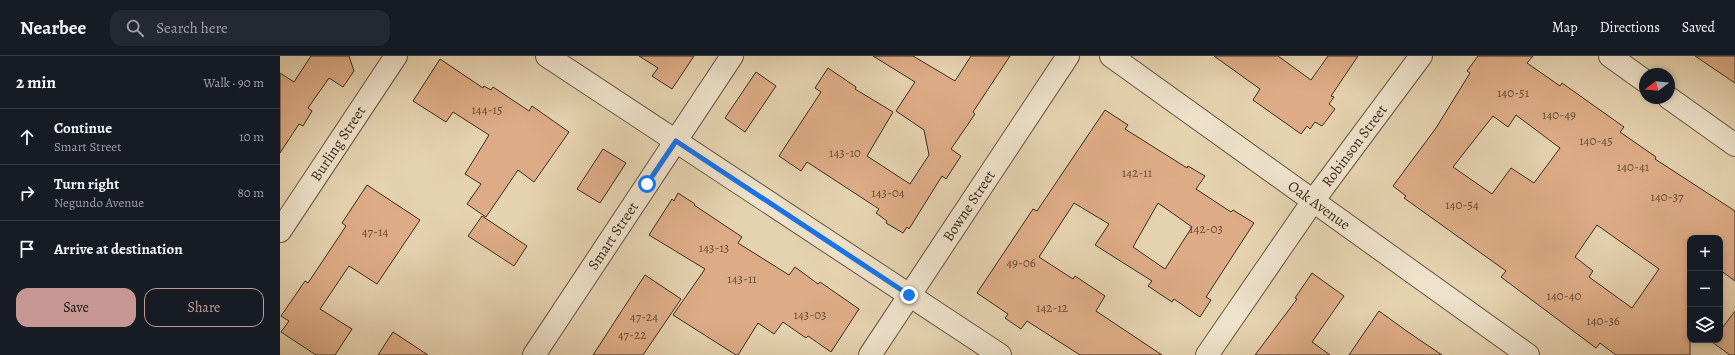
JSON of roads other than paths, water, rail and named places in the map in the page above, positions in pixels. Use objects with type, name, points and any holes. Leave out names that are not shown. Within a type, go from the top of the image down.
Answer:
[{"type":"street","name":"Burling Street","points":[[280,231],[396,56]]},
{"type":"street","points":[[547,56],[1000,355]]},
{"type":"street","name":"Smart Street","points":[[534,355],[732,56]]},
{"type":"street","name":"Bowne Street","points":[[870,355],[1068,56]]},
{"type":"street","name":"Oak Avenue","points":[[1111,56],[1528,355]]},
{"type":"street","name":"Robinson Street","points":[[1207,355],[1313,201],[1421,56]]},
{"type":"street","points":[[1610,56],[1639,77]]},
{"type":"street","points":[[1675,102],[1735,145]]}]
